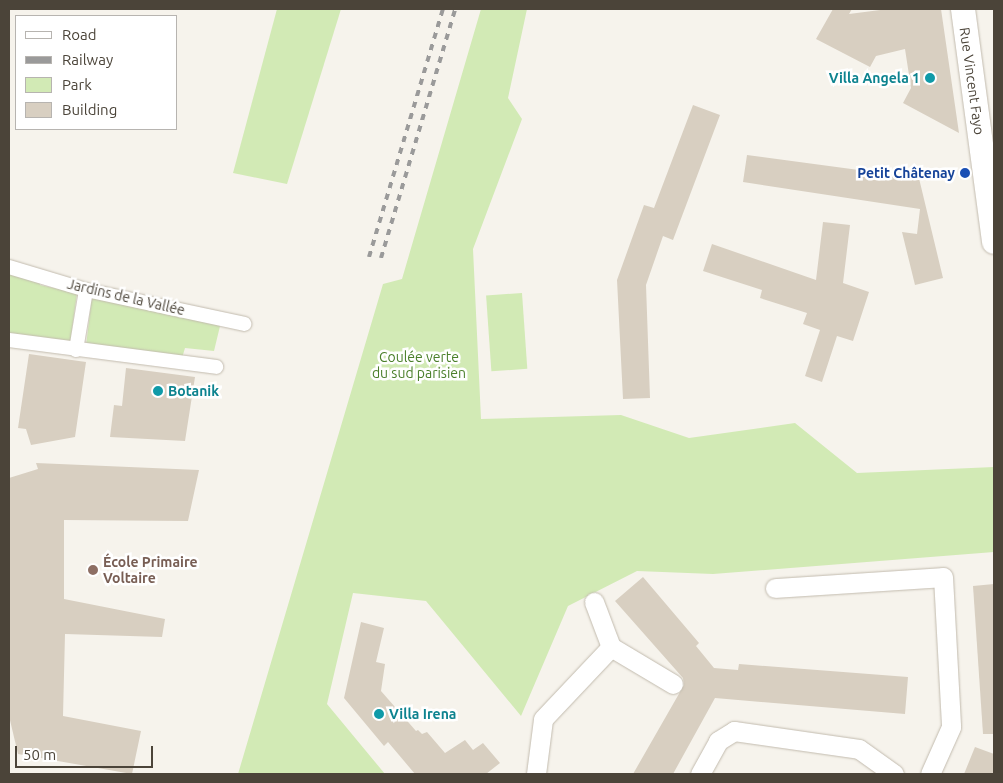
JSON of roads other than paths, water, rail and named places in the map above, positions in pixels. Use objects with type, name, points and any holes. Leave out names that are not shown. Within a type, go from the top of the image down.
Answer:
[{"type":"street","name":"Rue Vincent Fayo","points":[[963,9],[992,213],[994,242]]},
{"type":"street","name":"Jardins de la Vallée","points":[[9,267],[86,290],[244,324]]},
{"type":"street","points":[[76,350],[86,290]]},
{"type":"street","points":[[9,340],[216,367]]},
{"type":"street","points":[[774,588],[943,578],[951,727],[930,774]]},
{"type":"street","points":[[594,602],[611,647],[673,684]]},
{"type":"street","points":[[536,774],[543,719],[611,647]]},
{"type":"street","points":[[700,774],[718,741],[734,731],[859,749],[894,774]]},
{"type":"railway","points":[[369,257],[443,9]]},
{"type":"railway","points":[[381,258],[455,9]]},
{"type":"place","name":"Villa Angela 1","points":[[930,78]]},
{"type":"place","name":"Petit Châtenay","points":[[965,173]]},
{"type":"place","name":"Botanik","points":[[158,391]]},
{"type":"place","name":"École Primaire Voltaire","points":[[93,570]]},
{"type":"place","name":"Villa Irena","points":[[379,714]]},
{"type":"park label","name":"Coulée verte du sud parisien","points":[[419,366]]}]
